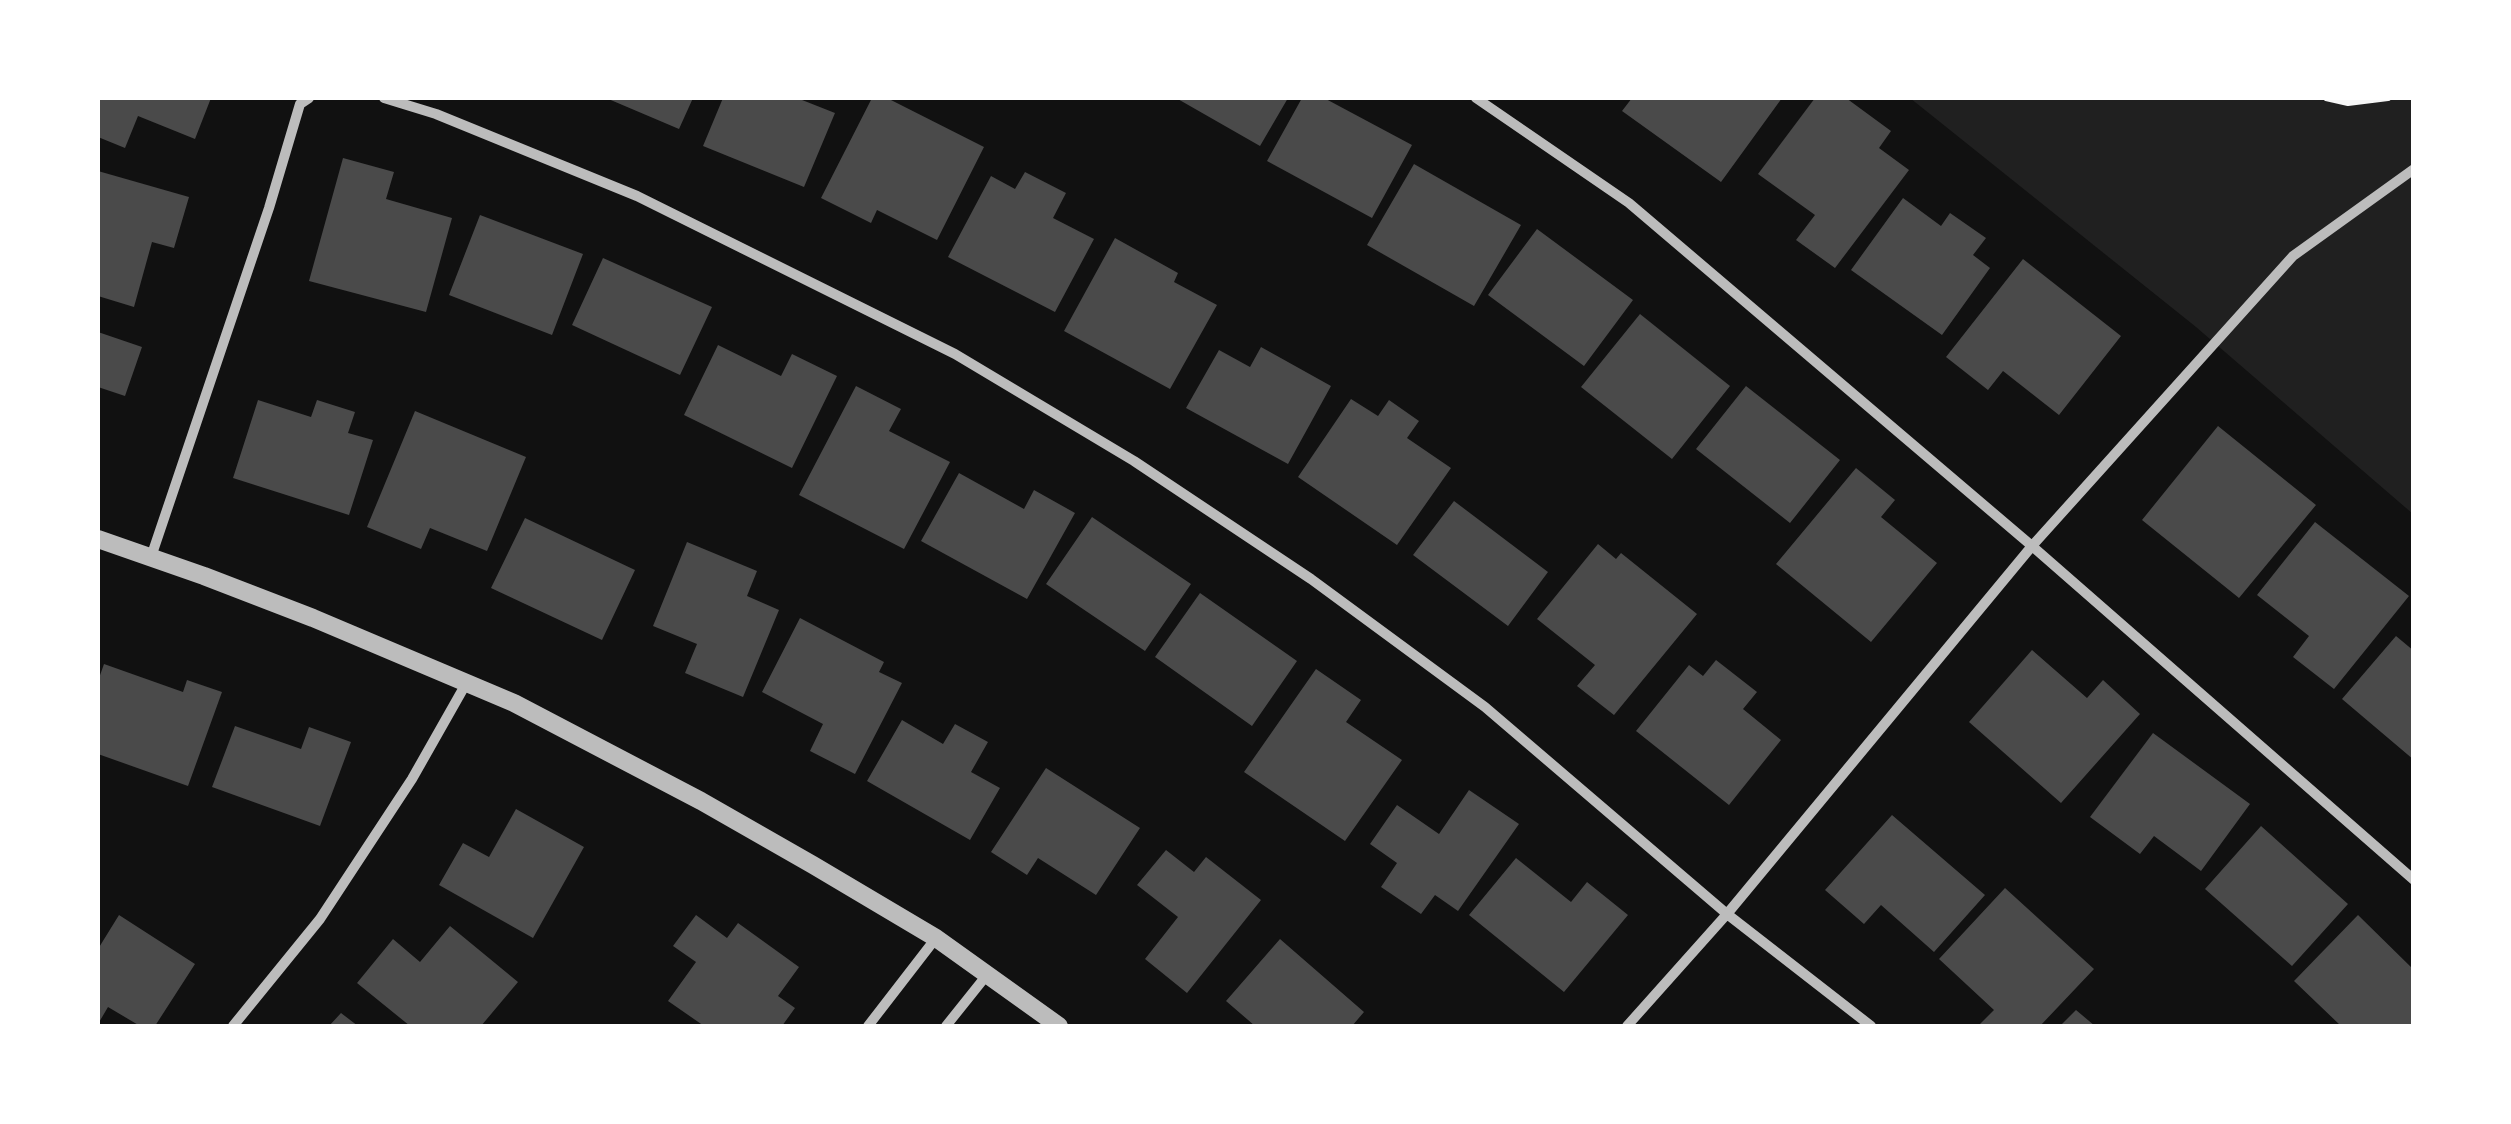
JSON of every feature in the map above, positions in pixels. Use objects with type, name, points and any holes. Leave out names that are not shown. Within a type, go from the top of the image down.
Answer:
[{"type":"street","points":[[152,558],[270,208],[300,104],[309,98]]},
{"type":"street","points":[[384,98],[436,114],[638,196],[954,354],[1134,461],[1311,579],[1485,707],[1727,914],[1871,1026]]},
{"type":"street","points":[[1476,98],[1629,203],[2032,546],[2414,880]]},
{"type":"street","points":[[1627,1026],[1727,914],[2032,546],[2293,256],[2414,169]]},
{"type":"street","points":[[98,539],[314,618],[514,703],[701,801],[936,938],[1059,1026]]},
{"type":"street","points":[[233,1026],[320,919],[412,779],[467,682]]},
{"type":"street","points":[[868,1026],[936,938]]},
{"type":"street","points":[[946,1026],[986,976]]},
{"type":"path","points":[[2326,98],[2348,103],[2388,98]]},
{"type":"shaded area","points":[[1910,98],[2413,98],[2413,514],[2196,327]]},
{"type":"building","points":[[98,98],[211,98],[195,139],[138,116],[125,148],[98,137]]},
{"type":"building","points":[[606,98],[693,98],[679,129]]},
{"type":"building","points":[[723,98],[797,98],[835,113],[804,187],[703,146]]},
{"type":"building","points":[[872,98],[887,98],[984,147],[937,240],[877,210],[871,223],[821,198]]},
{"type":"building","points":[[1176,98],[1288,98],[1260,146]]},
{"type":"building","points":[[1302,98],[1324,98],[1412,145],[1372,218],[1267,161]]},
{"type":"building","points":[[1632,98],[1782,98],[1721,182],[1622,111]]},
{"type":"building","points":[[1815,98],[1846,98],[1891,131],[1879,148],[1909,170],[1835,268],[1796,240],[1815,215],[1758,174]]},
{"type":"building","points":[[343,158],[394,172],[386,199],[452,218],[426,312],[309,281]]},
{"type":"building","points":[[1414,164],[1521,225],[1474,306],[1367,245]]},
{"type":"building","points":[[98,171],[189,197],[174,248],[152,242],[134,307],[98,296]]},
{"type":"building","points":[[1025,172],[1066,193],[1053,218],[1094,239],[1055,312],[948,257],[991,176],[1015,189]]},
{"type":"building","points":[[1903,198],[1941,226],[1950,213],[1986,238],[1973,255],[1990,268],[1942,335],[1851,270]]},
{"type":"building","points":[[480,215],[583,254],[552,335],[449,295]]},
{"type":"building","points":[[1537,229],[1633,300],[1584,366],[1488,295]]},
{"type":"building","points":[[1115,238],[1178,273],[1174,282],[1217,305],[1170,389],[1064,331]]},
{"type":"building","points":[[603,258],[712,307],[680,375],[572,325]]},
{"type":"building","points":[[2023,259],[2121,336],[2059,415],[2003,371],[1988,390],[1946,357]]},
{"type":"building","points":[[1640,314],[1730,386],[1672,459],[1581,387]]},
{"type":"building","points":[[98,332],[142,347],[125,396],[98,387]]},
{"type":"building","points":[[718,345],[781,376],[792,354],[837,376],[792,468],[684,415]]},
{"type":"building","points":[[1261,347],[1331,386],[1288,464],[1186,408],[1219,350],[1250,367]]},
{"type":"building","points":[[856,386],[901,409],[889,431],[950,462],[904,549],[799,495]]},
{"type":"building","points":[[1746,386],[1840,460],[1790,523],[1696,449]]},
{"type":"building","points":[[1351,399],[1378,416],[1389,400],[1419,421],[1407,438],[1451,468],[1397,545],[1298,477]]},
{"type":"building","points":[[258,400],[311,417],[317,400],[355,412],[348,433],[373,440],[349,515],[233,478]]},
{"type":"building","points":[[415,411],[526,457],[487,551],[430,528],[421,549],[367,527]]},
{"type":"building","points":[[2218,426],[2316,505],[2239,598],[2142,520]]},
{"type":"building","points":[[1856,468],[1895,500],[1881,517],[1937,563],[1871,642],[1776,564]]},
{"type":"building","points":[[959,473],[1024,509],[1034,490],[1075,513],[1027,599],[921,541]]},
{"type":"building","points":[[1454,501],[1548,572],[1508,626],[1413,555]]},
{"type":"building","points":[[1092,517],[1191,584],[1145,651],[1046,584]]},
{"type":"building","points":[[525,518],[635,570],[602,640],[491,588]]},
{"type":"building","points":[[2315,522],[2409,596],[2334,689],[2293,657],[2309,636],[2257,595]]},
{"type":"building","points":[[687,542],[757,571],[747,596],[779,610],[743,697],[685,673],[697,644],[653,626]]},
{"type":"building","points":[[1598,544],[1616,559],[1621,553],[1697,614],[1614,715],[1577,686],[1595,665],[1537,619]]},
{"type":"building","points":[[1200,593],[1297,661],[1252,726],[1155,657]]},
{"type":"building","points":[[800,618],[884,662],[879,672],[902,683],[855,774],[810,751],[823,724],[762,692]]},
{"type":"building","points":[[2396,636],[2414,651],[2414,760],[2342,699]]},
{"type":"building","points":[[2032,650],[2087,698],[2103,680],[2140,714],[2061,803],[1969,722]]},
{"type":"building","points":[[1716,660],[1757,692],[1743,709],[1781,740],[1729,805],[1636,731],[1689,665],[1703,676]]},
{"type":"building","points":[[104,664],[183,692],[187,680],[222,692],[188,786],[98,754],[98,681]]},
{"type":"building","points":[[1316,669],[1361,700],[1346,722],[1402,760],[1345,841],[1244,772]]},
{"type":"building","points":[[902,720],[943,744],[955,724],[988,742],[971,772],[1000,788],[970,840],[867,781]]},
{"type":"building","points":[[235,726],[301,749],[309,727],[351,742],[320,826],[212,787]]},
{"type":"building","points":[[2153,733],[2250,804],[2201,871],[2154,836],[2140,854],[2090,817]]},
{"type":"building","points":[[1046,768],[1140,828],[1096,895],[1038,858],[1027,875],[991,852]]},
{"type":"building","points":[[1469,790],[1519,824],[1458,911],[1435,895],[1421,914],[1381,887],[1397,863],[1370,844],[1397,805],[1439,834]]},
{"type":"building","points":[[516,809],[584,847],[533,938],[439,885],[463,843],[489,857]]},
{"type":"building","points":[[1892,815],[1985,895],[1934,952],[1881,905],[1864,924],[1825,890]]},
{"type":"building","points":[[2261,826],[2348,904],[2292,966],[2205,889]]},
{"type":"building","points":[[1166,850],[1194,872],[1206,857],[1261,900],[1187,993],[1145,959],[1178,917],[1137,885]]},
{"type":"building","points":[[1516,858],[1571,902],[1587,882],[1628,915],[1564,992],[1469,915]]},
{"type":"building","points":[[2005,888],[2094,969],[2040,1026],[1978,1026],[1994,1010],[1939,959]]},
{"type":"building","points":[[119,915],[195,964],[155,1026],[140,1026],[108,1007],[98,1024],[98,949]]},
{"type":"building","points":[[696,915],[727,938],[738,923],[799,967],[778,996],[795,1008],[782,1026],[704,1026],[668,1001],[696,962],[673,946]]},
{"type":"building","points":[[2358,915],[2414,970],[2412,1026],[2341,1026],[2294,981]]},
{"type":"building","points":[[450,926],[518,982],[481,1026],[410,1026],[357,983],[393,939],[420,962]]},
{"type":"building","points":[[1280,939],[1364,1012],[1352,1026],[1255,1026],[1226,1001]]},
{"type":"building","points":[[2076,1010],[2095,1026],[2060,1026]]},
{"type":"building","points":[[341,1013],[358,1026],[329,1026]]}]
